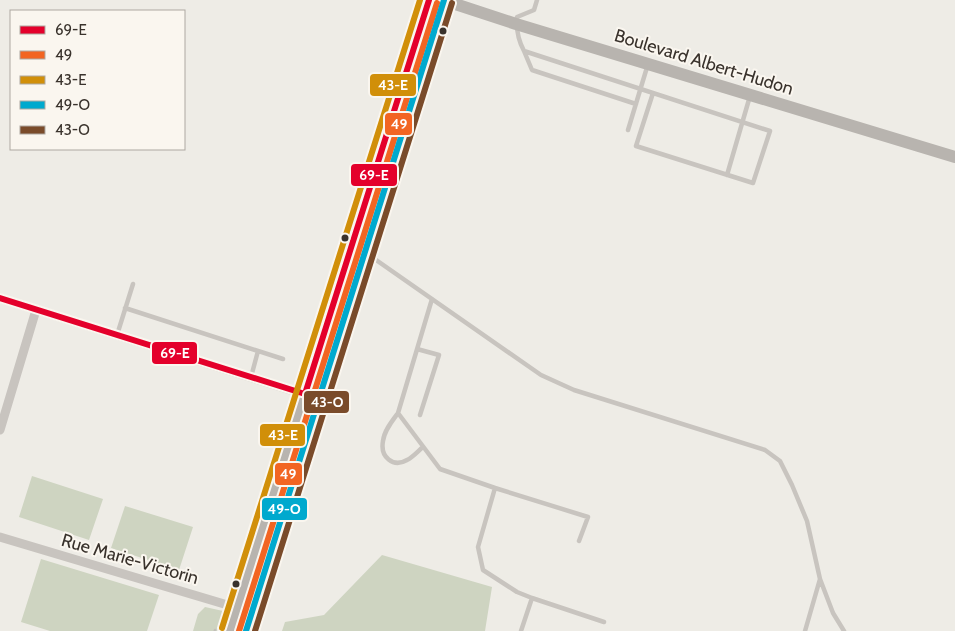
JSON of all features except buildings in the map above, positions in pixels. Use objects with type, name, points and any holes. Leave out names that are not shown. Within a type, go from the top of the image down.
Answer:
[{"type":"street","points":[[230,631],[429,0]]},
{"type":"street","points":[[246,631],[444,0]]},
{"type":"street","name":"Boulevard Albert-Hudon","points":[[444,0],[516,24],[955,156]]},
{"type":"street","points":[[0,298],[318,399]]},
{"type":"street","points":[[0,430],[36,310]]},
{"type":"street","name":"Rue Marie-Victorin","points":[[0,537],[251,612]]},
{"type":"lane","points":[[537,0],[534,10],[517,17],[516,24],[518,39],[532,70],[636,104]]},
{"type":"lane","points":[[524,51],[770,131],[753,184],[636,146],[653,93]]},
{"type":"lane","points":[[628,130],[648,63]]},
{"type":"lane","points":[[727,175],[750,95]]},
{"type":"lane","points":[[370,189],[383,194]]},
{"type":"lane","points":[[359,221],[373,226]]},
{"type":"lane","points":[[348,258],[364,258],[432,299],[541,375],[574,390],[765,450],[780,461],[807,521],[820,579],[833,613],[844,631]]},
{"type":"lane","points":[[117,335],[133,284]]},
{"type":"lane","points":[[423,447],[406,461],[398,463],[390,462],[382,450],[383,440],[389,425],[398,413],[432,299]]},
{"type":"lane","points":[[125,308],[283,359]]},
{"type":"lane","points":[[417,349],[439,355],[420,416]]},
{"type":"lane","points":[[250,377],[258,351]]},
{"type":"lane","points":[[398,413],[440,469],[588,517],[579,541]]},
{"type":"lane","points":[[495,488],[478,547],[483,570],[517,592],[604,622]]},
{"type":"lane","points":[[805,631],[820,579]]},
{"type":"lane","points":[[521,631],[532,598]]},
{"type":"green space","points":[[32,476],[103,499],[89,540],[19,517]]},
{"type":"green space","points":[[125,506],[193,527],[179,570],[111,548]]},
{"type":"green space","points":[[382,555],[492,587],[485,631],[282,631],[285,622],[324,615]]},
{"type":"green space","points":[[41,559],[159,595],[147,631],[50,631],[21,622]]},
{"type":"green space","points":[[205,607],[223,611],[217,631],[193,631],[198,614]]},
{"type":"transit line","name":"43-E","points":[[222,628],[420,0]]},
{"type":"transit line","name":"69-E","points":[[0,298],[305,394],[429,0]]},
{"type":"transit line","name":"49-O","points":[[246,631],[444,0]]},
{"type":"transit line","name":"49","points":[[239,631],[437,3]]},
{"type":"transit line","name":"43-O","points":[[255,631],[452,3]]}]
